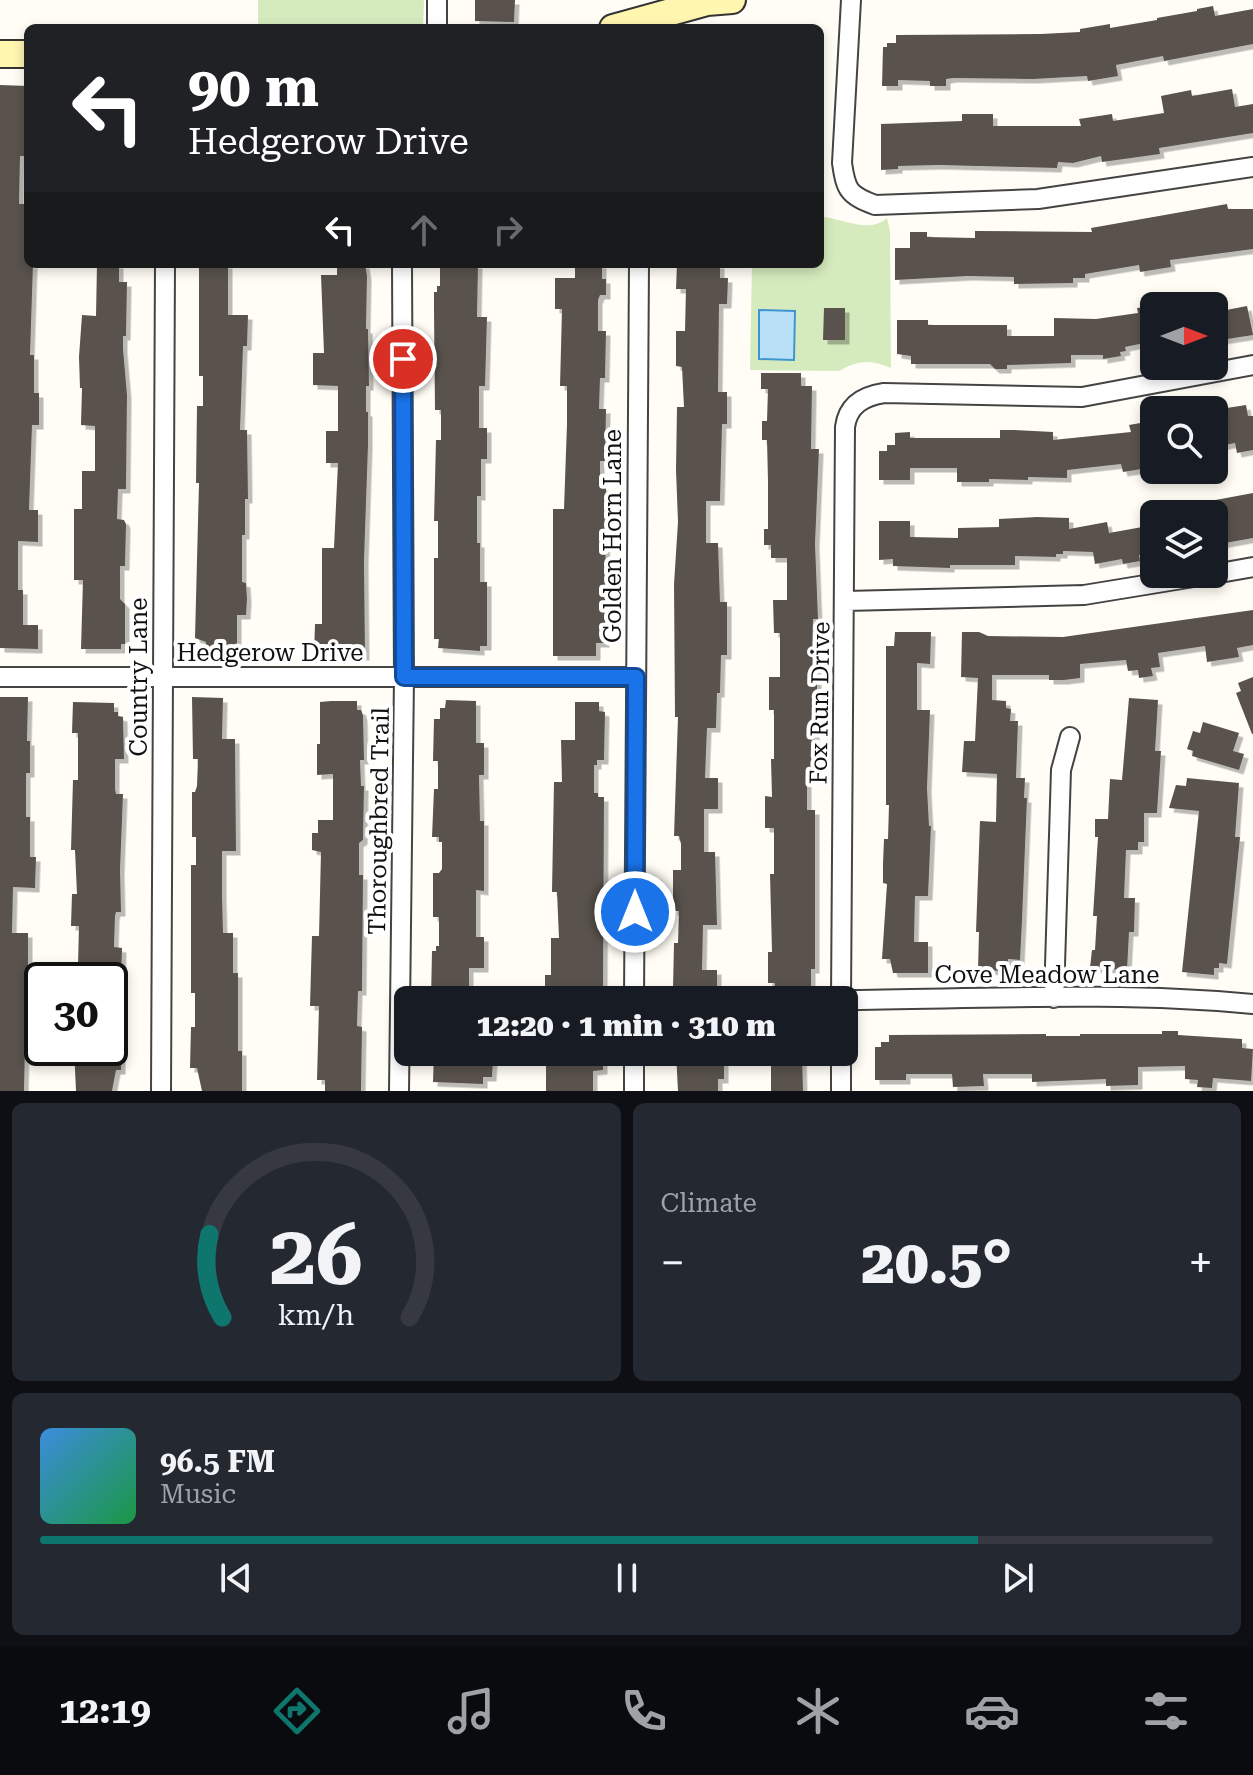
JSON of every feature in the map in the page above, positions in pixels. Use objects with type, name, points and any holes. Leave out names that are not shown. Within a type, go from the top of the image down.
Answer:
[{"type":"street","points":[[437,0],[437,24]]},
{"type":"street","points":[[622,24],[641,16],[732,0]]},
{"type":"street","points":[[851,0],[842,163],[845,186],[856,198],[875,205],[1038,199],[1253,167]]},
{"type":"street","points":[[0,54],[24,54]]},
{"type":"street","name":"Country Lane","points":[[161,1091],[165,268]]},
{"type":"street","name":"Thoroughbred Trail","points":[[399,1091],[404,677],[402,268]]},
{"type":"street","name":"Golden Horn Lane","points":[[634,986],[639,268]]},
{"type":"street","name":"Fox Run Drive","points":[[841,986],[845,427],[852,408],[863,399],[884,393],[1082,397],[1253,365]]},
{"type":"street","points":[[1228,571],[1253,567]]},
{"type":"street","points":[[846,601],[1084,595],[1140,586]]},
{"type":"street","name":"Hedgerow Drive","points":[[0,677],[636,677]]},
{"type":"street","points":[[1054,998],[1061,770],[1070,737]]},
{"type":"street","name":"Cove Meadow Lane","points":[[858,1000],[1205,999],[1253,1004]]},
{"type":"street","points":[[634,1066],[634,1091]]},
{"type":"street","points":[[841,1066],[841,1091]]},
{"type":"green space","points":[[258,0],[424,0],[423,24],[258,24]]},
{"type":"green space","points":[[824,217],[863,225],[879,223],[887,218],[890,231],[891,368],[865,362],[839,371],[750,370],[752,268],[824,268]]},
{"type":"water","points":[[759,310],[795,311],[794,360],[759,359]]},
{"type":"building","points":[[475,0],[515,0],[514,22],[475,21]]},
{"type":"building","points":[[1213,6],[1215,16],[1253,9],[1253,44],[1164,61],[1163,56],[1116,65],[1118,76],[1088,81],[1087,76],[953,78],[946,79],[946,86],[930,86],[930,81],[898,80],[898,86],[882,86],[883,47],[887,47],[887,43],[896,43],[896,35],[1080,32],[1080,29],[1110,24],[1110,28],[1157,20]]},
{"type":"building","points":[[0,85],[24,86],[24,156],[20,156],[19,204],[24,204],[24,268],[33,268],[30,355],[34,355],[34,393],[39,393],[39,425],[32,425],[29,510],[38,510],[38,542],[18,541],[18,590],[23,590],[23,625],[38,625],[38,649],[0,648]]},
{"type":"building","points":[[1232,89],[1235,107],[1253,104],[1253,133],[1159,148],[1160,154],[1102,162],[1101,156],[1073,163],[1058,162],[1057,168],[939,165],[898,166],[898,169],[881,170],[881,124],[962,121],[962,114],[993,114],[993,126],[1081,126],[1079,119],[1112,114],[1113,121],[1164,113],[1161,96],[1191,90],[1192,96]]},
{"type":"building","points":[[1227,204],[1228,209],[1253,209],[1253,249],[1170,260],[1171,267],[1140,272],[1139,265],[1085,274],[1085,278],[1073,278],[1073,283],[1014,284],[1014,277],[968,276],[895,280],[895,248],[910,248],[910,232],[927,232],[927,237],[975,238],[975,231],[1092,232],[1091,228]]},
{"type":"building","points":[[97,268],[119,268],[119,282],[127,282],[126,336],[123,336],[127,395],[126,489],[118,489],[117,519],[124,520],[126,524],[125,566],[120,566],[120,599],[125,604],[125,644],[121,644],[121,649],[81,649],[83,580],[74,580],[74,509],[82,509],[82,471],[95,471],[95,426],[81,425],[79,357],[82,315],[96,316]]},
{"type":"building","points":[[199,268],[228,268],[228,315],[248,315],[247,346],[243,346],[240,430],[247,430],[248,499],[245,499],[245,535],[242,535],[242,582],[246,583],[247,599],[246,615],[237,615],[237,652],[206,649],[206,642],[195,638],[199,483],[196,483],[197,406],[203,406],[203,376],[199,376]]},
{"type":"building","points":[[337,268],[366,268],[367,276],[369,386],[366,386],[365,656],[314,655],[315,624],[322,624],[322,548],[334,548],[338,463],[326,463],[326,431],[338,431],[338,386],[313,385],[313,353],[324,353],[321,275],[337,275]]},
{"type":"building","points":[[440,268],[478,268],[477,317],[487,317],[485,386],[479,386],[479,428],[487,428],[487,459],[481,459],[477,543],[480,543],[480,582],[487,582],[487,646],[480,646],[480,651],[438,648],[439,639],[434,639],[434,558],[438,558],[438,521],[434,521],[436,440],[441,440],[441,410],[435,410],[434,292],[440,286]]},
{"type":"building","points":[[575,268],[602,268],[602,279],[606,279],[606,295],[600,295],[598,300],[598,331],[606,331],[605,378],[600,378],[599,409],[606,409],[605,461],[600,461],[600,486],[606,487],[605,643],[596,643],[596,656],[553,656],[553,509],[564,509],[567,424],[567,386],[560,386],[562,309],[555,309],[555,278],[575,278]]},
{"type":"building","points":[[677,268],[720,268],[720,278],[728,278],[727,304],[719,304],[718,392],[727,392],[727,424],[722,424],[720,501],[706,501],[706,543],[718,543],[720,602],[727,602],[727,655],[721,655],[716,728],[707,728],[705,778],[718,778],[718,809],[704,809],[704,852],[715,852],[717,925],[703,925],[702,970],[717,970],[717,986],[673,986],[674,943],[678,943],[679,911],[673,911],[673,870],[681,870],[681,844],[679,836],[674,836],[678,717],[675,717],[674,584],[678,522],[677,407],[684,407],[682,367],[676,366],[676,331],[685,331],[686,289],[676,289]]},
{"type":"building","points":[[1247,306],[1253,335],[1228,339],[1228,310]]},
{"type":"building","points":[[824,308],[845,308],[845,340],[823,340]]},
{"type":"building","points":[[1137,308],[1140,308],[1140,344],[1125,347],[1126,351],[1120,352],[1121,356],[1103,359],[1103,355],[1071,355],[1071,363],[1007,365],[1007,369],[995,369],[990,364],[911,364],[911,356],[897,354],[897,320],[928,320],[928,325],[1007,325],[1007,336],[1054,336],[1054,318],[1096,319],[1138,313]]},
{"type":"building","points":[[761,373],[801,373],[801,386],[812,386],[811,449],[819,449],[815,544],[818,619],[813,619],[812,653],[816,653],[817,657],[817,698],[814,698],[816,777],[807,777],[807,810],[815,810],[815,969],[811,969],[811,986],[775,986],[775,983],[768,983],[768,952],[772,952],[770,874],[774,874],[774,828],[765,828],[765,796],[772,797],[771,759],[774,759],[774,710],[769,710],[769,677],[780,677],[780,633],[774,633],[773,600],[787,600],[787,558],[771,558],[771,545],[764,545],[764,529],[768,529],[768,481],[767,440],[762,440],[762,421],[767,421],[768,389],[761,389]]},
{"type":"building","points":[[1246,405],[1248,416],[1253,416],[1253,450],[1237,453],[1235,443],[1228,444],[1228,408]]},
{"type":"building","points":[[1140,423],[1140,469],[1123,472],[1121,464],[1067,470],[1067,478],[1028,477],[1028,480],[957,482],[957,468],[910,468],[910,480],[879,480],[879,451],[887,451],[887,445],[895,445],[895,433],[910,432],[910,438],[1000,438],[1000,430],[1014,430],[1053,432],[1053,440],[1131,432],[1129,425]]},
{"type":"building","points":[[1253,493],[1253,538],[1228,542],[1228,500],[1216,500]]},
{"type":"building","points":[[1069,518],[1069,529],[1107,522],[1109,533],[1140,527],[1140,561],[1123,564],[1122,559],[1095,564],[1093,552],[1063,551],[1056,557],[1015,556],[1015,565],[950,565],[950,568],[893,566],[893,559],[879,560],[879,521],[910,521],[910,537],[958,538],[958,528],[999,527],[999,519]]},
{"type":"building","points":[[1253,610],[1253,645],[1237,648],[1239,657],[1207,662],[1205,646],[1158,653],[1160,667],[1151,668],[1153,676],[1139,678],[1138,670],[1128,671],[1126,660],[1080,664],[1080,678],[1064,680],[1049,680],[1049,675],[992,675],[992,700],[1006,701],[1006,708],[1011,709],[1010,721],[1018,721],[1016,778],[1025,778],[1024,798],[1027,798],[1022,920],[1020,960],[1008,959],[1008,971],[978,970],[979,932],[976,932],[980,821],[996,822],[997,774],[962,772],[964,741],[975,741],[978,678],[961,677],[962,632],[979,632],[988,636],[1063,637]]},
{"type":"building","points":[[895,632],[931,632],[930,664],[917,663],[917,710],[930,710],[927,788],[931,826],[928,896],[915,896],[914,942],[928,942],[928,973],[893,973],[890,959],[882,959],[887,884],[883,883],[884,839],[888,839],[889,805],[886,805],[886,646],[894,646]]},
{"type":"building","points":[[1253,677],[1252,734],[1236,693],[1241,691],[1238,683]]},
{"type":"building","points":[[0,697],[28,697],[30,773],[26,773],[26,817],[30,817],[30,857],[36,857],[35,888],[13,887],[12,933],[28,933],[28,962],[24,962],[24,1091],[0,1091]]},
{"type":"building","points":[[192,697],[223,698],[222,739],[235,739],[236,851],[222,851],[222,895],[223,933],[233,933],[233,973],[238,973],[238,1051],[242,1051],[242,1091],[202,1091],[197,1068],[190,1068],[191,1027],[195,1027],[195,993],[191,993],[191,865],[196,865],[196,837],[192,837],[192,792],[197,786],[198,759],[193,759]]},
{"type":"building","points":[[1129,698],[1158,700],[1155,751],[1161,751],[1157,813],[1144,813],[1144,842],[1138,842],[1138,850],[1126,850],[1124,898],[1135,898],[1134,932],[1129,932],[1127,970],[1090,968],[1092,950],[1095,950],[1097,916],[1093,916],[1098,837],[1095,837],[1095,819],[1108,819],[1110,779],[1122,780]]},
{"type":"building","points":[[446,700],[476,701],[476,743],[484,743],[484,775],[479,775],[480,821],[484,821],[484,891],[476,890],[476,937],[484,937],[484,968],[469,968],[469,986],[431,986],[432,951],[439,946],[439,917],[433,917],[433,873],[439,873],[442,869],[442,842],[439,842],[439,837],[432,837],[434,789],[438,789],[438,761],[433,761],[434,719],[440,719],[440,708],[445,708]]},
{"type":"building","points":[[357,701],[357,710],[361,710],[363,715],[364,760],[360,760],[361,786],[364,786],[363,840],[359,843],[359,875],[363,875],[362,991],[358,991],[357,1026],[362,1027],[361,1091],[325,1091],[325,1080],[317,1080],[319,1006],[310,1006],[312,936],[319,936],[321,852],[312,850],[312,833],[318,833],[318,820],[333,820],[333,774],[317,775],[317,744],[320,744],[320,702]]},
{"type":"building","points":[[73,702],[114,703],[114,712],[123,717],[124,759],[115,759],[116,794],[123,794],[121,912],[116,912],[115,916],[114,947],[122,948],[122,962],[78,962],[79,926],[71,926],[72,894],[77,894],[75,850],[71,850],[73,780],[78,780],[78,733],[72,733]]},
{"type":"building","points":[[575,702],[599,702],[599,711],[605,712],[604,760],[597,760],[597,765],[594,765],[594,793],[604,797],[603,986],[545,986],[545,975],[551,975],[551,938],[559,938],[557,892],[552,892],[554,782],[562,782],[561,740],[575,740]]},
{"type":"building","points":[[1203,722],[1239,733],[1233,751],[1244,754],[1239,770],[1192,756],[1193,751],[1187,749],[1193,731],[1200,733]]},
{"type":"building","points":[[1187,778],[1239,783],[1235,837],[1240,837],[1227,964],[1219,963],[1219,968],[1214,968],[1214,975],[1182,972],[1199,811],[1169,808],[1176,785],[1186,786]]},
{"type":"building","points":[[1162,1031],[1242,1039],[1242,1048],[1253,1049],[1251,1081],[1213,1078],[1212,1088],[1197,1087],[1198,1080],[1185,1079],[1185,1066],[1138,1067],[1138,1085],[1106,1086],[1106,1079],[1032,1082],[1032,1074],[983,1074],[984,1086],[953,1087],[952,1074],[906,1074],[906,1080],[875,1080],[875,1047],[881,1047],[881,1042],[889,1042],[889,1035],[1080,1036],[1162,1034]]},
{"type":"building","points":[[75,1066],[121,1066],[121,1070],[116,1070],[112,1091],[76,1091]]},
{"type":"building","points":[[434,1066],[493,1066],[492,1077],[483,1077],[483,1084],[433,1082]]},
{"type":"building","points":[[546,1066],[603,1066],[603,1070],[593,1071],[593,1091],[546,1091]]},
{"type":"building","points":[[677,1066],[724,1066],[724,1079],[718,1079],[718,1091],[678,1091]]},
{"type":"building","points":[[771,1066],[802,1066],[803,1091],[771,1091]]},
{"type":"route","points":[[403,359],[404,677],[636,677],[635,912]]}]
